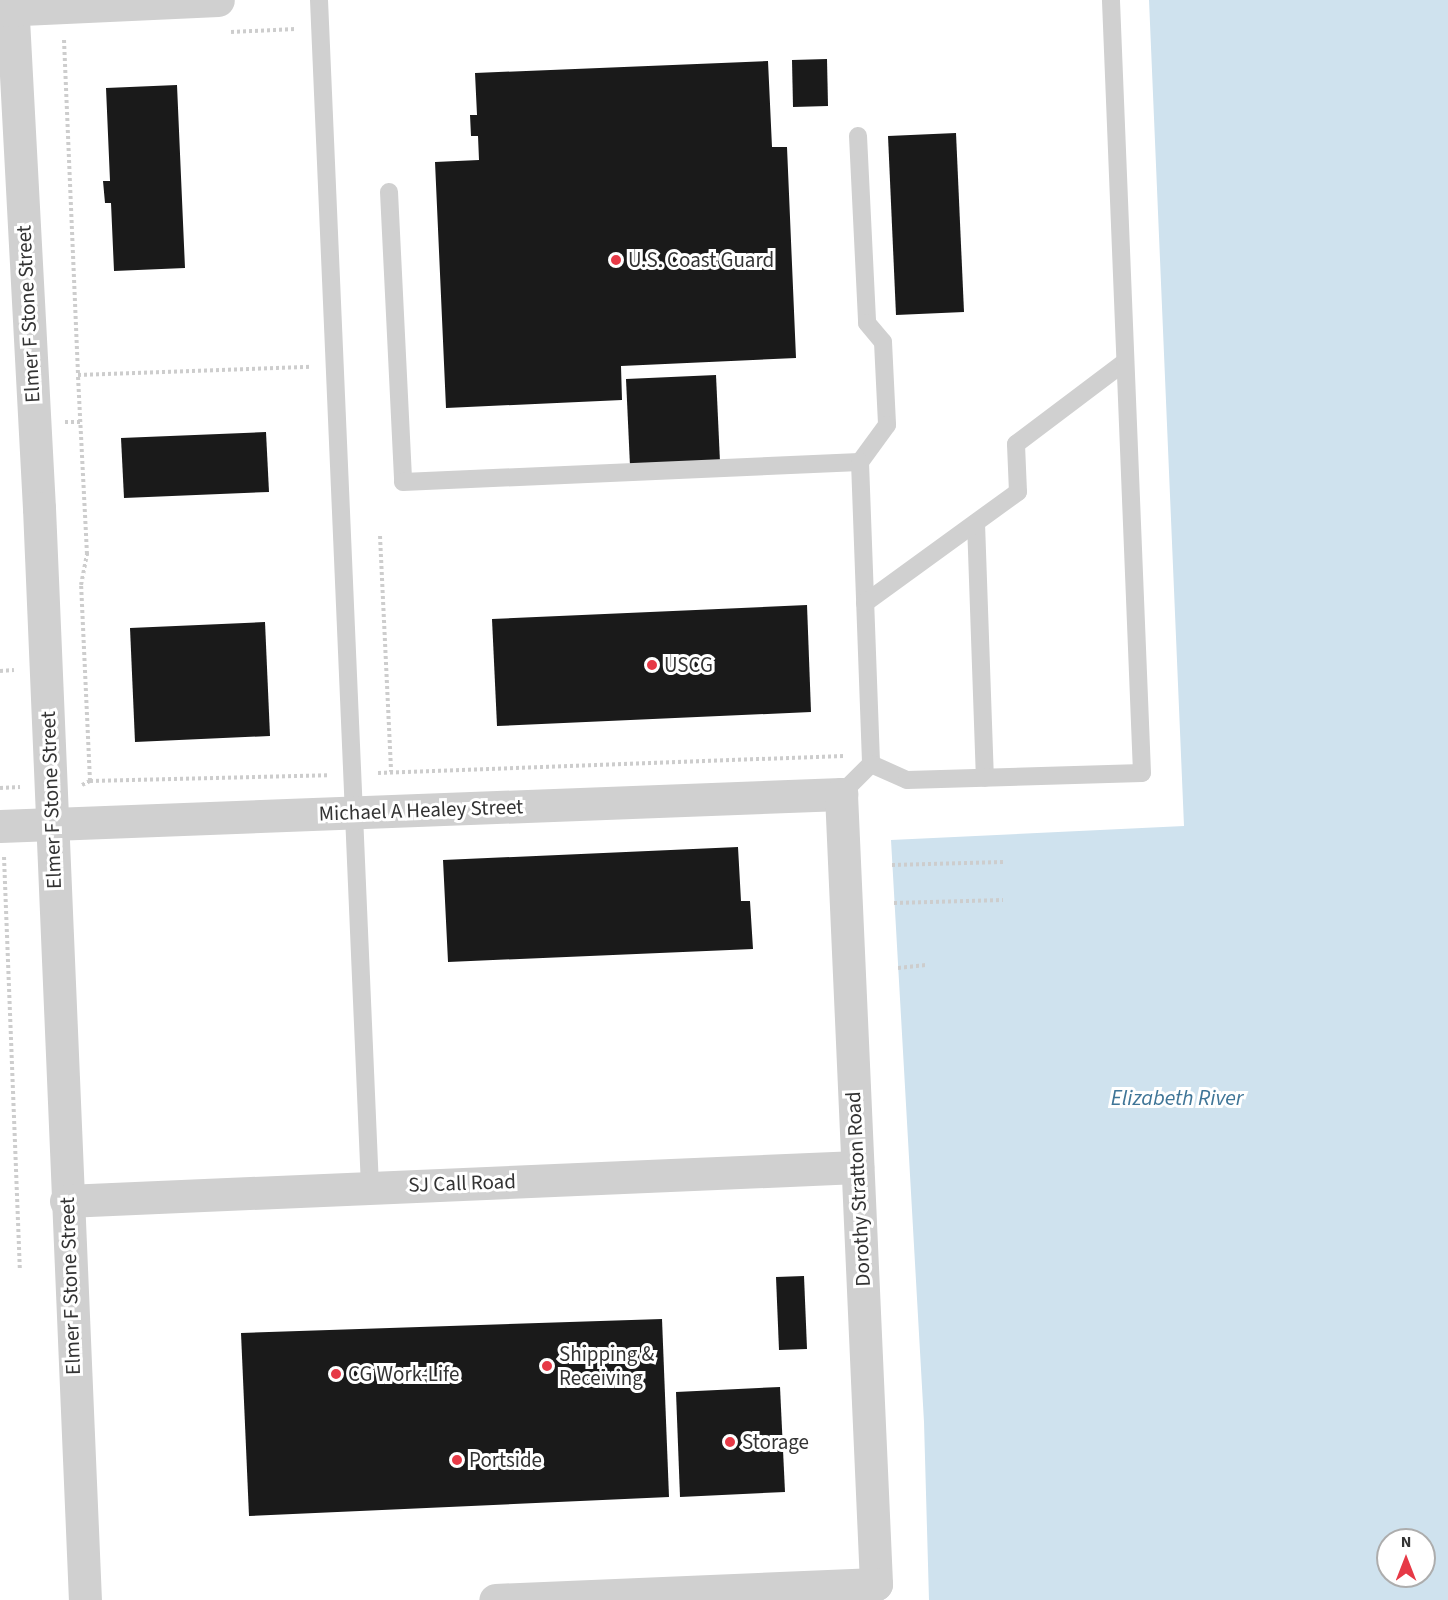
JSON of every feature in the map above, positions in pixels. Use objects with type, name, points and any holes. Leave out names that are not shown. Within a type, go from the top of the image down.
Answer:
[{"type":"street","points":[[8,6],[218,0]]},
{"type":"street","name":"Elmer F Stone Street","points":[[8,6],[52,824],[66,1200],[85,1600]]},
{"type":"street","name":"Michael A Healey Street","points":[[1,826],[841,794]]},
{"type":"street","name":"Dorothy Stratton Road","points":[[495,1600],[876,1584],[841,794]]},
{"type":"street","name":"SJ Call Road","points":[[66,1200],[857,1167]]},
{"type":"lane","points":[[319,0],[370,1187]]},
{"type":"lane","points":[[870,760],[907,780],[1142,773],[1111,0]]},
{"type":"lane","points":[[841,794],[870,760],[860,462],[887,425],[883,342],[867,323],[858,136]]},
{"type":"lane","points":[[389,192],[403,482],[860,462]]},
{"type":"lane","points":[[865,603],[1018,492],[1016,444],[1125,362]]},
{"type":"lane","points":[[976,523],[985,778]]},
{"type":"path","points":[[64,40],[87,554],[81,585],[90,781],[870,760]]},
{"type":"path","points":[[78,375],[333,366]]},
{"type":"path","points":[[380,536],[391,772]]},
{"type":"path","points":[[0,788],[20,1270]]},
{"type":"path","points":[[892,865],[1003,862]]},
{"type":"path","points":[[894,903],[1003,900]]},
{"type":"path","points":[[898,968],[926,965]]},
{"type":"water","name":"Elizabeth River","points":[[1149,0],[1448,0],[1448,1600],[929,1600],[924,1422],[891,840],[1184,826]]},
{"type":"building","points":[[827,59],[828,106],[793,107],[792,60]]},
{"type":"building","name":"U.S. Coast Guard","points":[[768,61],[772,147],[787,147],[796,358],[621,366],[622,400],[446,408],[435,162],[479,160],[478,136],[471,136],[470,115],[477,115],[475,73]]},
{"type":"building","points":[[177,85],[185,268],[114,271],[111,203],[105,203],[103,181],[110,181],[106,88]]},
{"type":"building","points":[[956,133],[964,312],[896,315],[888,136]]},
{"type":"building","points":[[716,375],[720,462],[630,466],[626,379]]},
{"type":"building","points":[[266,432],[269,492],[124,498],[121,438]]},
{"type":"building","name":"USCG","points":[[807,605],[811,712],[497,726],[492,619]]},
{"type":"building","points":[[265,622],[270,736],[135,742],[130,628]]},
{"type":"building","points":[[738,847],[741,901],[750,901],[753,949],[448,962],[443,860]]},
{"type":"building","points":[[804,1276],[807,1349],[779,1350],[776,1277]]},
{"type":"building","points":[[662,1319],[669,1497],[249,1516],[241,1333]]},
{"type":"building","name":"Storage","points":[[780,1387],[785,1492],[680,1497],[676,1392]]},
{"type":"place","name":"U.S. Coast Guard","points":[[616,260]]},
{"type":"place","name":"USCG","points":[[652,665]]},
{"type":"place","name":"Shipping & Receiving","points":[[547,1366]]},
{"type":"place","name":"CG Work-Life","points":[[336,1374]]},
{"type":"place","name":"Storage","points":[[730,1442]]},
{"type":"place","name":"Portside","points":[[457,1460]]}]
